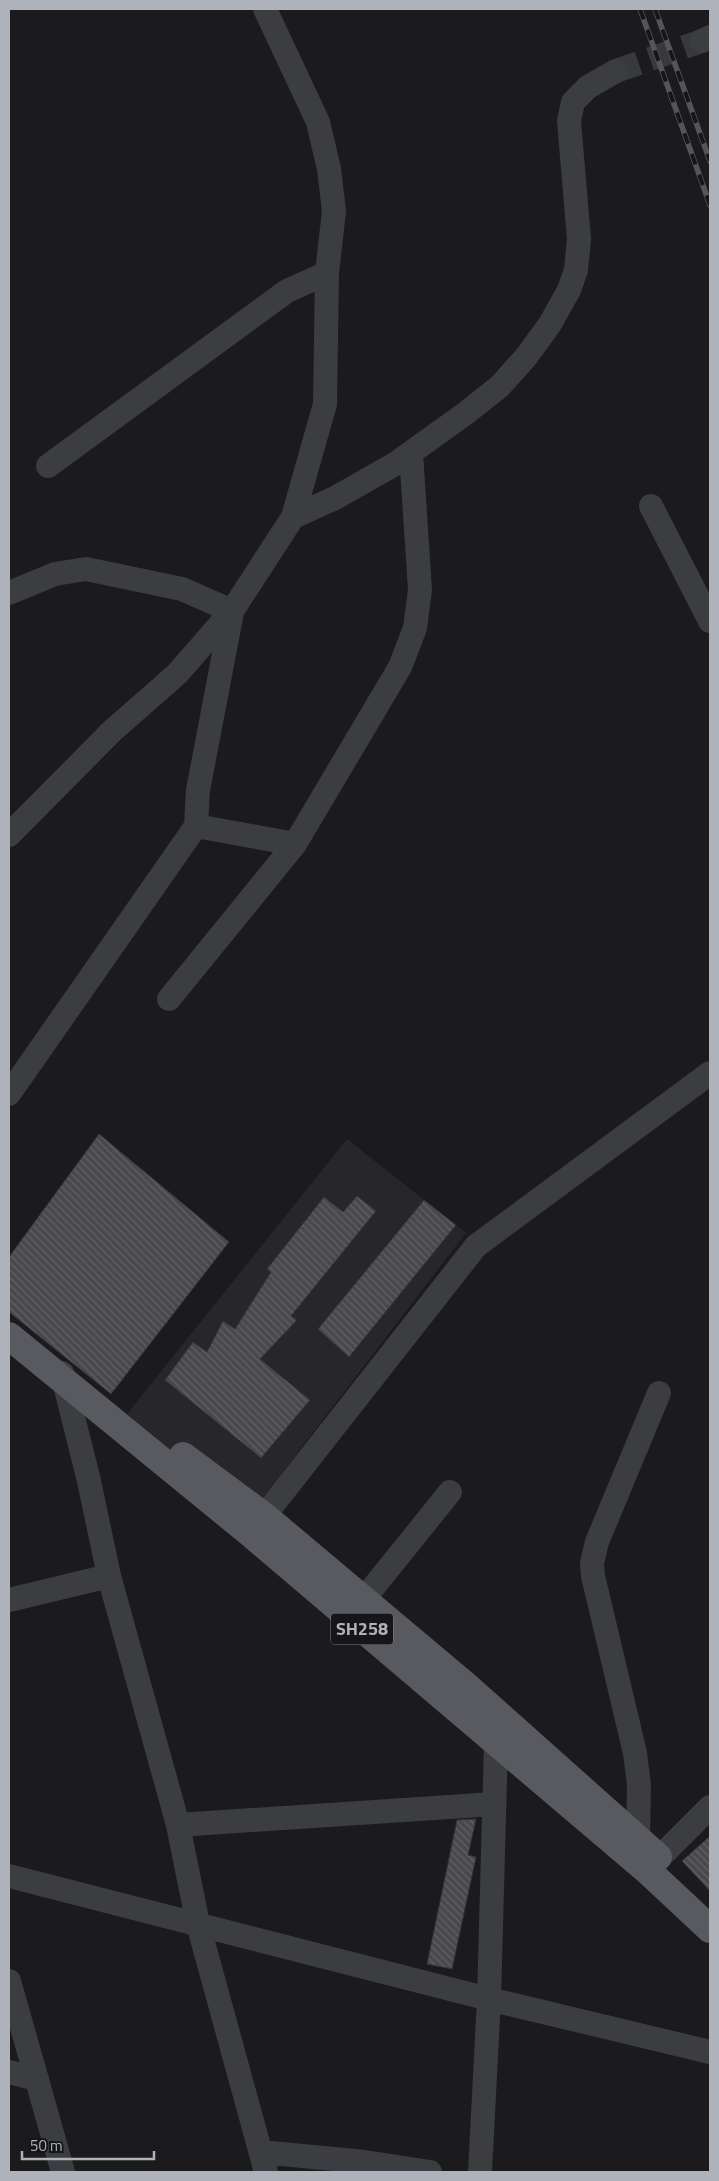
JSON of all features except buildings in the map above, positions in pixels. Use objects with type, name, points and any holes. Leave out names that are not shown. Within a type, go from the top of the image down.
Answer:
[{"type":"main road","name":"SH258","points":[[9,1318],[61,1372],[648,1871],[710,1929]]},
{"type":"main road","name":"SH258","points":[[9,1336],[264,1516],[465,1685],[710,1904]]},
{"type":"street","points":[[9,834],[112,731],[177,674],[232,610],[293,517],[325,404],[327,273],[334,211],[329,169],[318,122],[264,9]]},
{"type":"street","points":[[293,517],[335,498],[411,453],[500,386],[550,324],[569,290],[576,270],[579,239],[569,121],[573,102],[588,87],[616,71]]},
{"type":"street","points":[[48,466],[286,291],[327,273]]},
{"type":"street","points":[[169,999],[295,844],[400,667],[415,628],[420,590],[411,453]]},
{"type":"street","points":[[651,506],[710,621]]},
{"type":"street","points":[[9,593],[55,574],[86,569],[182,589],[232,610]]},
{"type":"street","points":[[9,1094],[196,826],[198,790],[232,610]]},
{"type":"street","points":[[196,826],[295,844]]},
{"type":"street","points":[[264,1516],[476,1246],[710,1073]]},
{"type":"street","points":[[61,1372],[89,1481],[109,1576],[178,1825],[198,1924],[264,2162],[365,2162],[430,2172]]},
{"type":"street","points":[[638,1838],[639,1785],[636,1753],[597,1594],[592,1563],[597,1542],[659,1393]]},
{"type":"street","points":[[363,1600],[450,1492]]},
{"type":"street","points":[[9,1600],[109,1576]]},
{"type":"street","points":[[480,2172],[489,1999],[496,1743]]},
{"type":"street","points":[[178,1825],[494,1804]]},
{"type":"street","points":[[659,1858],[710,1807]]},
{"type":"street","points":[[9,1876],[489,1999],[710,2052]]},
{"type":"street","points":[[9,1981],[63,2172]]},
{"type":"street","points":[[9,2072],[37,2079]]},
{"type":"shaded area","points":[[347,1139],[466,1233],[249,1516],[127,1414]]},
{"type":"tunnel","points":[[616,71],[702,41]]},
{"type":"railway","points":[[640,9],[710,205]]},
{"type":"railway","points":[[655,9],[710,161]]}]
